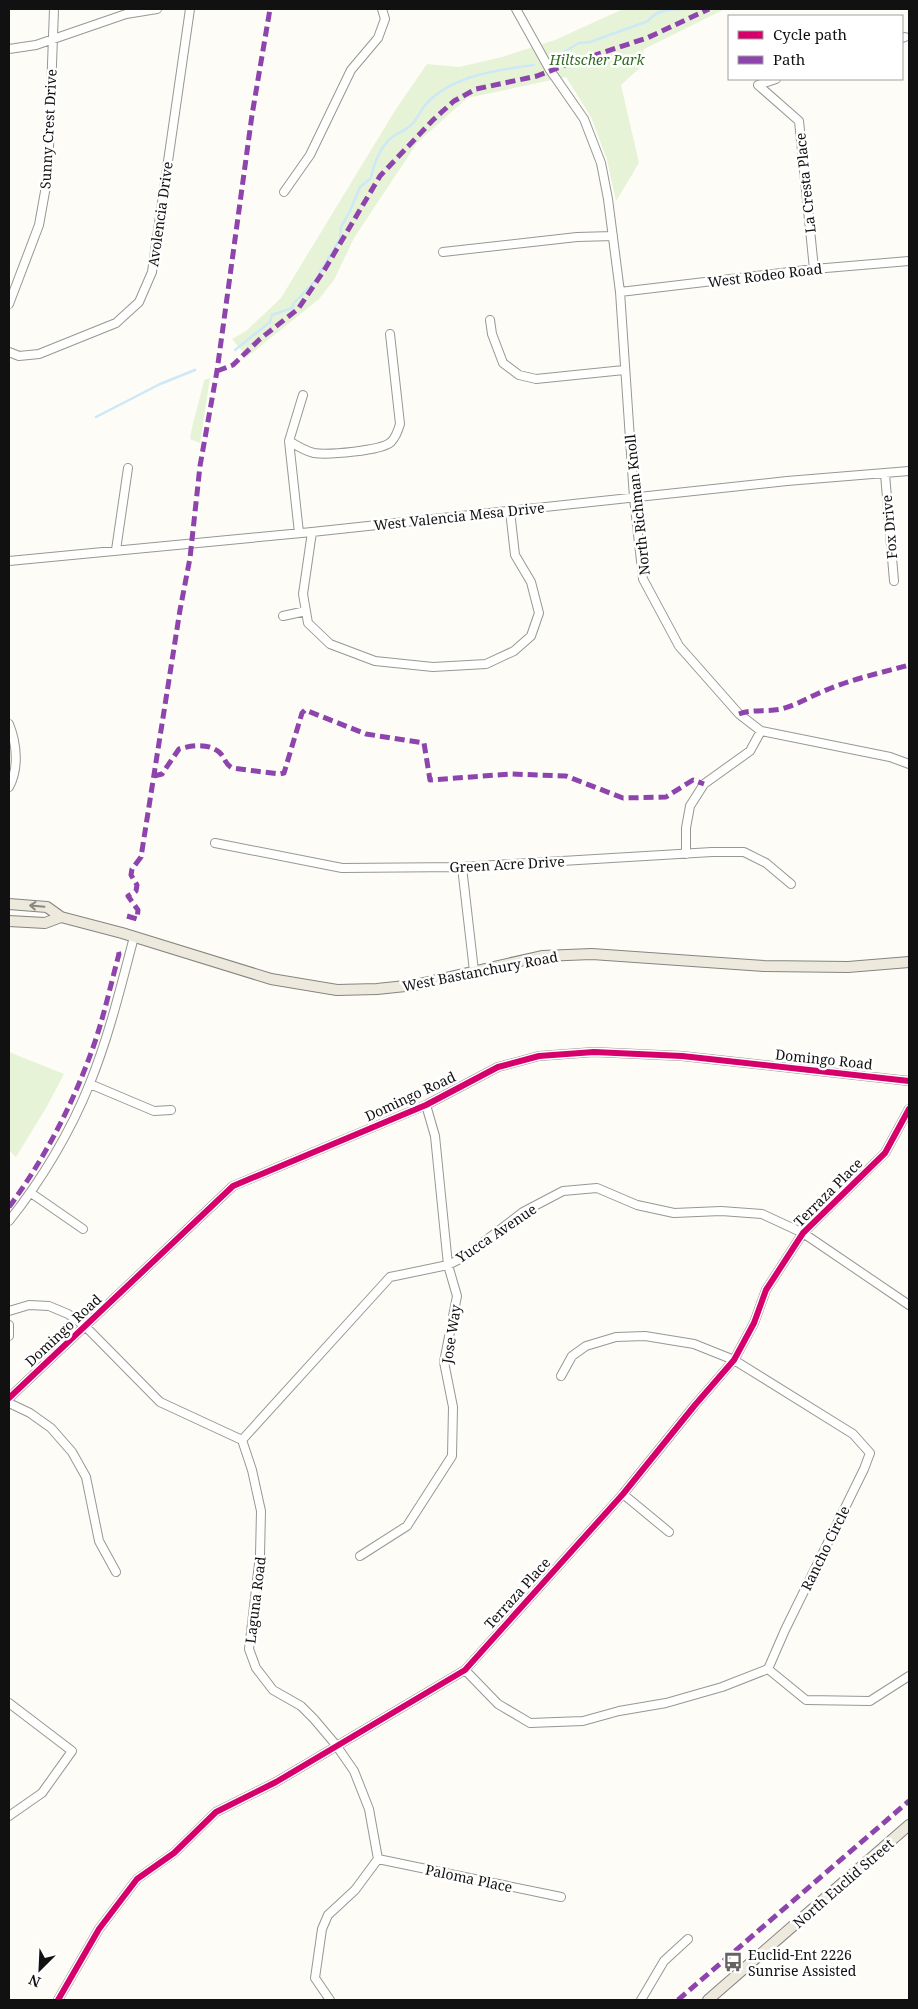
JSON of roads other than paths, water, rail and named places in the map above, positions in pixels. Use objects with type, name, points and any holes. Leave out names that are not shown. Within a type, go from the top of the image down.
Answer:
[{"type":"main road","name":"West Bastanchury Road","points":[[9,904],[46,907],[61,917],[271,979],[337,990],[377,989],[415,984],[542,956],[592,954],[764,966],[848,967],[909,962]]},
{"type":"main road","name":"West Bastanchury Road","points":[[9,921],[45,923],[61,917]]},
{"type":"main road","name":"North Euclid Street","points":[[708,2000],[909,1825]]},
{"type":"street","name":"Sunny Crest Drive","points":[[9,304],[40,225],[48,175],[54,9]]},
{"type":"street","points":[[9,49],[36,45],[126,14],[157,9]]},
{"type":"street","name":"Avolencia Drive","points":[[9,352],[19,356],[39,354],[116,323],[139,302],[152,272],[190,9]]},
{"type":"street","points":[[284,192],[310,155],[351,70],[378,38],[385,19],[382,9]]},
{"type":"street","name":"North Richman Knoll","points":[[516,9],[550,70],[584,119],[601,163],[620,292],[634,498],[643,579],[679,646],[739,714],[761,731],[890,757],[909,764]]},
{"type":"street","name":"La Cresta Place","points":[[772,80],[758,84],[799,121],[814,269]]},
{"type":"street","points":[[442,252],[577,237],[613,236]]},
{"type":"street","name":"West Rodeo Road","points":[[620,292],[814,269],[909,261]]},
{"type":"street","points":[[9,277],[18,281]]},
{"type":"street","points":[[490,320],[492,334],[503,363],[519,375],[536,379],[624,370]]},
{"type":"street","points":[[290,441],[303,449],[323,454],[383,447],[391,441],[397,434],[400,424],[390,334]]},
{"type":"street","points":[[299,533],[290,441],[303,395]]},
{"type":"street","points":[[116,550],[128,468]]},
{"type":"street","name":"West Valencia Mesa Drive","points":[[9,561],[909,471]]},
{"type":"street","name":"Fox Drive","points":[[885,474],[894,581]]},
{"type":"street","points":[[312,532],[303,594],[308,623],[330,644],[375,660],[433,667],[486,664],[514,651],[531,636],[538,613],[531,582],[515,555],[510,511]]},
{"type":"street","points":[[283,616],[306,611]]},
{"type":"street","points":[[9,724],[13,734],[16,754],[15,768],[9,787]]},
{"type":"street","points":[[686,854],[686,828],[690,806],[704,784],[750,751],[761,731]]},
{"type":"street","name":"Green Acre Drive","points":[[215,843],[342,868],[462,867],[744,852],[766,863],[791,884]]},
{"type":"street","points":[[462,867],[474,971]]},
{"type":"street","points":[[9,1221],[31,1193],[63,1139],[90,1084],[111,1022],[134,937]]},
{"type":"street","name":"Domingo Road","points":[[9,1398],[233,1186],[426,1105],[498,1067],[539,1056],[594,1052],[682,1056],[909,1081]]},
{"type":"street","points":[[90,1084],[154,1111],[171,1110]]},
{"type":"street","name":"Jose Way","points":[[360,1556],[407,1526],[452,1456],[453,1407],[444,1362],[457,1296],[448,1265],[435,1136],[426,1105]]},
{"type":"street","name":"Terraza Place","points":[[58,2000],[98,1929],[137,1879],[174,1853],[216,1812],[276,1782],[465,1670],[623,1494],[734,1360],[754,1323],[766,1290],[803,1234],[885,1153],[909,1109]]},
{"type":"street","name":"Yucca Avenue","points":[[242,1440],[390,1277],[448,1265],[464,1257],[523,1212],[563,1191],[598,1188],[637,1205],[674,1213],[721,1211],[762,1214],[803,1234],[909,1305]]},
{"type":"street","points":[[31,1193],[83,1229]]},
{"type":"street","points":[[9,1311],[29,1305],[49,1306],[68,1314],[85,1326],[160,1402],[242,1440]]},
{"type":"street","points":[[9,1325],[9,1336]]},
{"type":"street","name":"Rancho Circle","points":[[561,1376],[572,1356],[586,1346],[616,1337],[645,1336],[694,1344],[734,1360],[853,1434],[870,1453],[768,1669]]},
{"type":"street","points":[[9,1402],[52,1428],[72,1452],[86,1477],[99,1541],[116,1572]]},
{"type":"street","name":"Laguna Road","points":[[242,1440],[252,1470],[261,1518],[260,1555],[249,1648],[256,1668],[273,1690],[300,1706],[336,1745],[354,1771],[369,1809],[378,1859]]},
{"type":"street","points":[[623,1494],[669,1532]]},
{"type":"street","points":[[465,1670],[498,1704],[530,1723],[583,1721],[620,1711],[666,1703],[722,1687],[768,1669],[806,1700],[870,1701],[909,1676]]},
{"type":"street","points":[[9,1703],[72,1751],[42,1793],[9,1816]]},
{"type":"street","points":[[330,2000],[315,1978],[322,1928],[328,1916],[355,1890],[378,1859]]},
{"type":"street","name":"Paloma Place","points":[[378,1859],[561,1897]]},
{"type":"street","points":[[641,2000],[664,1961],[688,1939]]},
{"type":"waterway","points":[[557,56],[579,43],[590,42],[648,21],[660,12],[684,9]]},
{"type":"waterway","points":[[235,350],[270,322],[272,315],[292,308],[294,303],[315,281],[340,239],[341,227],[360,187],[371,178],[381,150],[392,137],[413,123],[427,103],[450,86],[477,75],[534,65]]},
{"type":"waterway","points":[[96,417],[160,384],[195,370]]},
{"type":"place","name":"Euclid-Ent 2226 Sunrise Assisted","points":[[733,1962]]},
{"type":"park label","name":"Hiltscher Park","points":[[597,59]]}]
